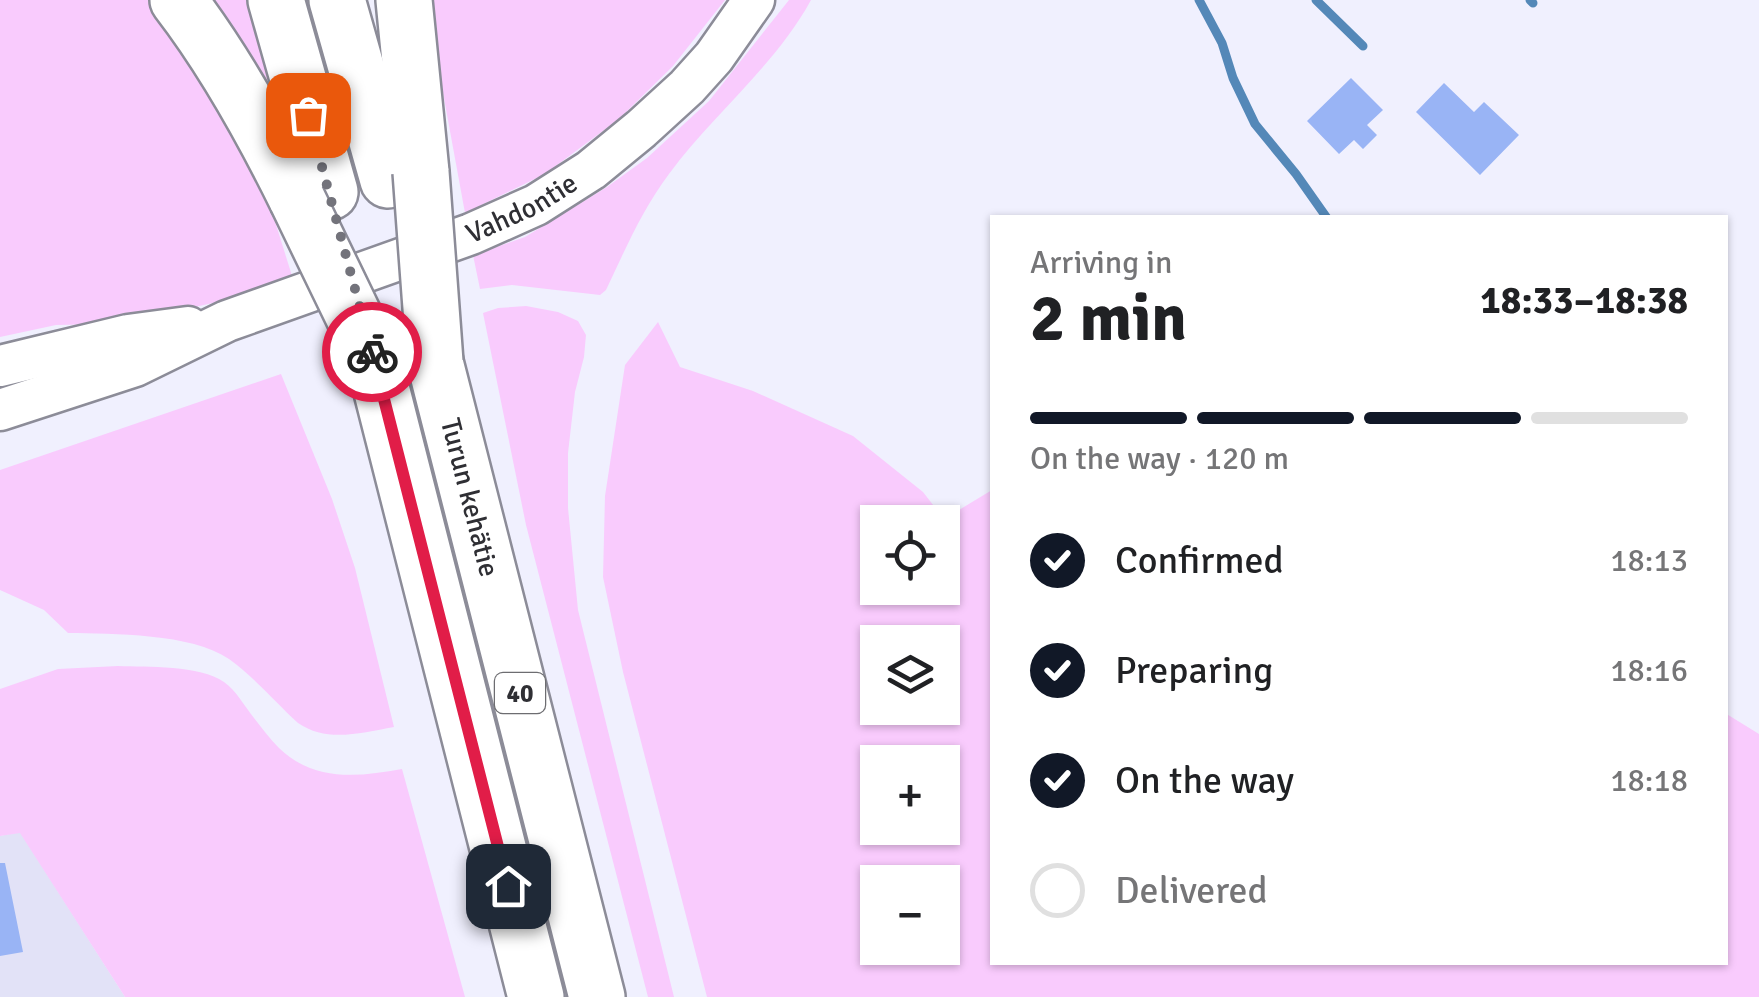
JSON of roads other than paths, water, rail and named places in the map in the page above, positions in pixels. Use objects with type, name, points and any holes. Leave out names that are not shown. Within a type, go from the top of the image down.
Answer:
[{"type":"highway","points":[[178,0],[196,22],[268,138],[313,196]]},
{"type":"highway","points":[[276,0],[313,196]]},
{"type":"highway","points":[[337,0],[404,176]]},
{"type":"highway","points":[[404,0],[404,176]]},
{"type":"highway","name":"Turun kehätie","points":[[404,176],[439,376],[597,997]]},
{"type":"highway","name":"40","points":[[313,196],[379,379],[536,997]]},
{"type":"street","name":"Vahdontie","points":[[0,410],[135,366],[227,322],[471,234],[536,204],[591,170],[687,87],[714,57],[754,0]]},
{"type":"street","name":"Vahdontie","points":[[0,366],[128,335],[227,322]]},
{"type":"waterway","points":[[1199,0],[1222,43],[1233,78],[1255,124],[1325,215]]},
{"type":"waterway","points":[[1316,0],[1363,46]]},
{"type":"waterway","points":[[1530,0],[1533,3]]}]
